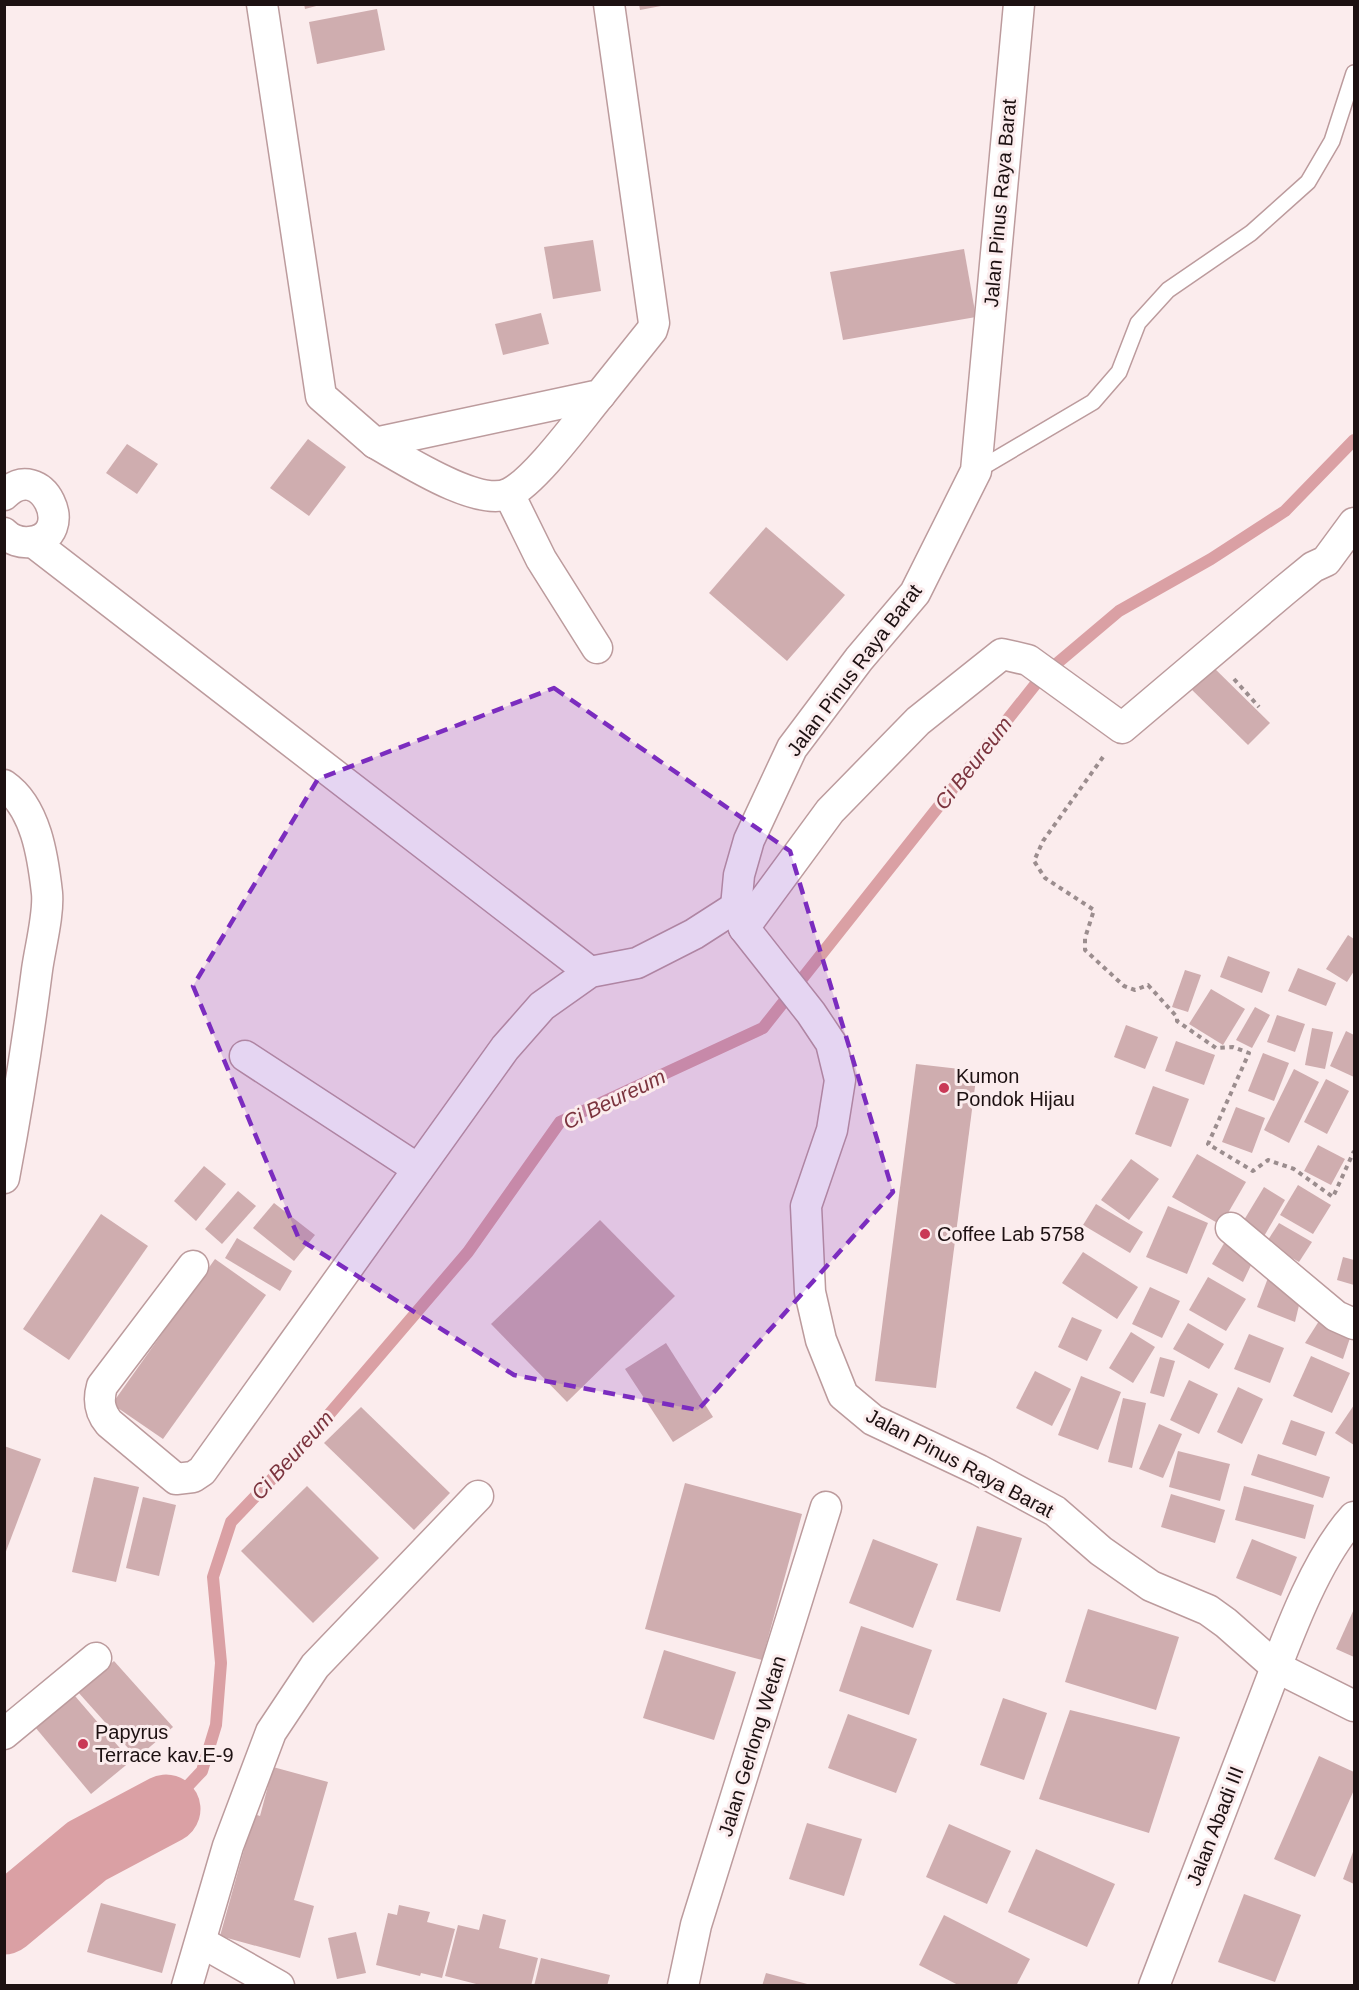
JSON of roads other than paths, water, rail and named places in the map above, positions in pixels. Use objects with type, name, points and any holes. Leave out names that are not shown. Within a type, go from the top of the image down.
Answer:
[{"type":"street","points":[[262,4],[321,396],[375,443],[461,489],[482,495],[509,494],[537,470],[649,336],[654,323],[609,4]]},
{"type":"street","name":"Jalan Pinus Raya Barat","points":[[1019,4],[976,471],[915,593],[859,659],[792,748],[749,840],[739,875],[745,925],[812,1013],[831,1043],[840,1080],[832,1130],[806,1206],[808,1275],[821,1340],[843,1395],[873,1420],[979,1470],[1055,1511],[1101,1551],[1151,1586],[1208,1610],[1276,1667],[1354,1706]]},
{"type":"street","points":[[375,443],[600,395]]},
{"type":"street","points":[[4,495],[18,486],[31,486],[43,491],[51,501],[54,514],[52,526],[44,536],[12,538]]},
{"type":"street","points":[[509,494],[541,559],[597,648]]},
{"type":"street","points":[[193,1266],[102,1386],[99,1395],[102,1415],[109,1423],[177,1479],[194,1477],[202,1471],[505,1048],[542,1006],[590,972],[637,963],[694,934],[745,925],[830,812],[918,721],[1002,654],[1028,660],[1122,728],[1313,567],[1326,561],[1354,523]]},
{"type":"street","points":[[12,538],[590,972]]},
{"type":"street","points":[[4,785],[14,792],[29,815],[47,895],[13,1083],[4,1178]]},
{"type":"street","points":[[245,1056],[418,1169]]},
{"type":"street","points":[[1231,1228],[1336,1316],[1354,1323]]},
{"type":"street","points":[[187,1986],[231,1836],[271,1732],[315,1666],[478,1496]]},
{"type":"street","name":"Jalan Gerlong Wetan","points":[[682,1986],[696,1925],[826,1507]]},
{"type":"street","name":"Jalan Abadi III","points":[[1154,1986],[1276,1667],[1323,1561],[1338,1535],[1354,1517]]},
{"type":"street","points":[[4,1734],[96,1658]]},
{"type":"street","points":[[201,1942],[279,1986]]},
{"type":"lane","points":[[976,471],[1093,402],[1119,372],[1138,323],[1168,290],[1251,233],[1308,182],[1332,141],[1354,73]]},
{"type":"waterway","name":"Ci Beureum","points":[[166,1809],[202,1771],[216,1725],[221,1663],[213,1577],[231,1522],[290,1460],[468,1252],[560,1122],[763,1028],[1042,676],[1119,611],[1211,559],[1285,511],[1354,440]]},
{"type":"waterway","name":"Ci Beureum","points":[[4,1920],[87,1851],[166,1809]]},
{"type":"place","name":"Kumon Pondok Hijau","points":[[944,1088]]},
{"type":"place","name":"Coffee Lab 5758","points":[[925,1234]]},
{"type":"place","name":"Papyrus Terrace kav.E-9","points":[[83,1744]]}]
